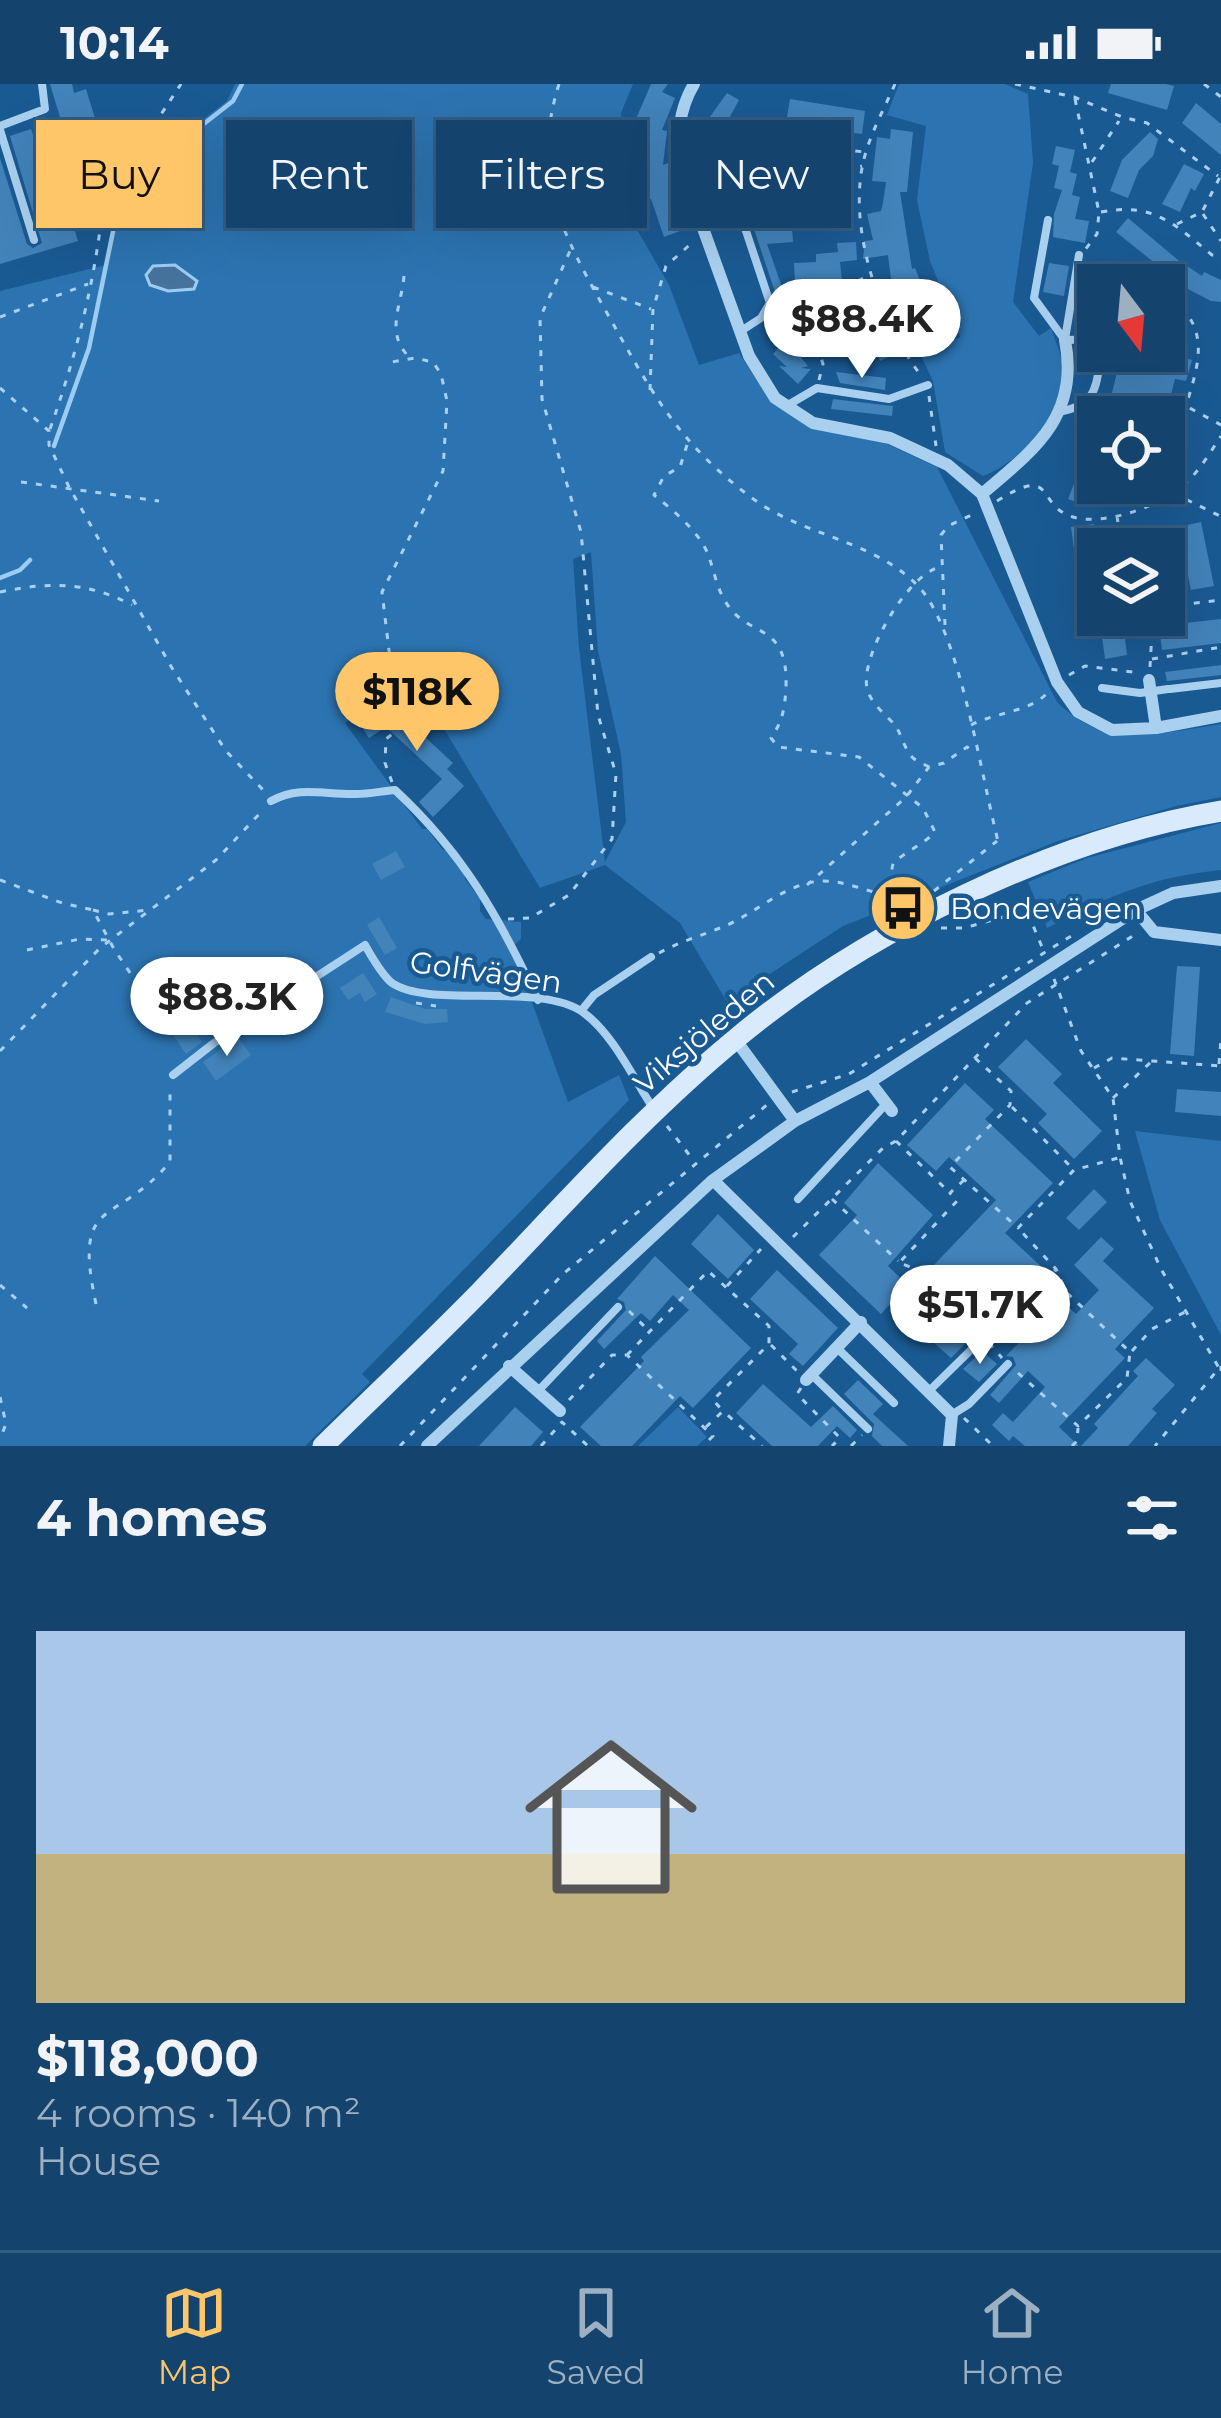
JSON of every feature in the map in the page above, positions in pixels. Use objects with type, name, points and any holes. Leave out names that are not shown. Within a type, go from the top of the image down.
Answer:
[{"type":"main road","name":"Viksjöleden","points":[[322,1446],[656,1112],[735,1039],[824,974],[934,910],[997,881],[1151,827],[1221,812]]},
{"type":"street","points":[[694,84],[680,119],[681,167],[748,356],[775,398],[813,423],[890,438],[938,460],[985,501],[1057,682],[1078,712],[1112,730],[1156,728],[1221,716]]},
{"type":"street","points":[[985,501],[1036,448],[1065,402],[1065,340]]},
{"type":"street","points":[[1150,686],[1156,728]]},
{"type":"street","points":[[427,1446],[713,1180],[795,1121],[870,1082],[1136,910],[1173,893],[1221,886]]},
{"type":"street","points":[[1136,910],[1149,927],[1168,936],[1221,940]]},
{"type":"street","points":[[735,1039],[795,1121]]},
{"type":"street","points":[[870,1082],[889,1108]]},
{"type":"street","points":[[713,1180],[952,1415],[949,1446]]},
{"type":"street","points":[[809,1377],[861,1322]]},
{"type":"street","points":[[509,1366],[539,1390],[561,1417]]},
{"type":"lane","points":[[34,240],[0,128],[45,109],[42,84]]},
{"type":"lane","points":[[1048,220],[1034,298],[1065,340]]},
{"type":"lane","points":[[740,332],[761,319],[770,303],[745,228]]},
{"type":"lane","points":[[1065,340],[1079,255]]},
{"type":"lane","points":[[1065,340],[1077,340]]},
{"type":"lane","points":[[787,406],[817,388],[889,399],[928,385]]},
{"type":"lane","points":[[1059,412],[1077,408]]},
{"type":"lane","points":[[1102,688],[1169,689],[1221,683]]},
{"type":"lane","points":[[272,801],[307,790],[357,794],[395,790],[452,850],[501,919],[539,1001]]},
{"type":"lane","name":"Golfvägen","points":[[173,1075],[214,1042],[364,945],[393,983],[412,990],[562,1003],[581,1010],[597,1025],[656,1112]]},
{"type":"lane","points":[[581,1010],[594,995],[651,957]]},
{"type":"lane","points":[[798,1199],[889,1108]]},
{"type":"lane","points":[[539,1390],[617,1306]]},
{"type":"lane","points":[[928,1392],[983,1341]]},
{"type":"lane","points":[[837,1348],[894,1403]]},
{"type":"lane","points":[[952,1415],[1008,1364]]},
{"type":"lane","points":[[809,1377],[868,1429]]},
{"type":"path","points":[[0,1051],[63,982],[216,860],[272,801],[226,751],[137,608],[49,445],[92,282],[106,171],[160,116],[181,84]]},
{"type":"path","points":[[559,84],[548,120],[548,176],[571,250],[650,392],[688,442],[752,499],[790,523],[850,544],[898,568],[915,583],[945,626]]},
{"type":"path","points":[[895,84],[862,166],[869,276],[904,354],[928,385],[938,460]]},
{"type":"path","points":[[1016,84],[1074,97],[1147,123],[1220,176],[1202,212],[1175,225]]},
{"type":"path","points":[[1204,84],[1221,98]]},
{"type":"path","points":[[1074,97],[1100,212],[1097,234],[1079,255]]},
{"type":"path","points":[[1090,164],[1121,117]]},
{"type":"path","points":[[851,150],[867,152]]},
{"type":"path","points":[[851,170],[862,166]]},
{"type":"path","points":[[1100,212],[1133,208],[1156,213],[1212,255],[1221,255]]},
{"type":"path","points":[[1202,212],[1221,241]]},
{"type":"path","points":[[650,392],[653,309],[665,266],[706,228]]},
{"type":"path","points":[[501,919],[530,918],[568,895],[612,839],[616,774],[598,715],[581,532],[542,399],[540,318],[571,250]]},
{"type":"path","points":[[404,276],[393,331],[411,358]]},
{"type":"path","points":[[805,307],[869,276]]},
{"type":"path","points":[[0,317],[92,282]]},
{"type":"path","points":[[590,285],[653,309]]},
{"type":"path","points":[[770,303],[889,319]]},
{"type":"path","points":[[805,307],[824,364],[817,388]]},
{"type":"path","points":[[1185,313],[1197,332],[1198,364],[1186,406],[1221,425]]},
{"type":"path","points":[[392,362],[411,358],[433,362],[447,401],[443,471],[382,592],[391,667],[416,716],[386,739],[385,763],[395,790]]},
{"type":"path","points":[[0,388],[49,431]]},
{"type":"path","points":[[1185,482],[1221,436]]},
{"type":"path","points":[[688,442],[680,467],[664,476],[653,495],[681,516],[709,555],[724,599],[734,613],[777,644],[789,663],[784,720],[771,738],[778,747],[859,757],[923,808],[935,832],[924,845],[892,863],[896,897]]},
{"type":"path","points":[[21,482],[159,501]]},
{"type":"path","points":[[651,957],[807,885],[825,881],[911,899],[932,892],[999,843],[945,626],[940,535],[985,501],[1034,484],[1068,516],[1086,519],[1144,504]]},
{"type":"path","points":[[1185,499],[1220,518]]},
{"type":"path","points":[[1117,514],[1119,528]]},
{"type":"path","points":[[929,767],[912,757],[896,726],[867,690],[874,650],[890,618],[915,583],[933,568],[942,567]]},
{"type":"path","points":[[0,592],[50,582],[94,591],[137,608]]},
{"type":"path","points":[[1185,605],[1221,600]]},
{"type":"path","points":[[969,726],[996,712],[1040,703],[1057,682],[1085,666],[1150,674],[1152,636]]},
{"type":"path","points":[[1150,660],[1221,647]]},
{"type":"path","points":[[807,885],[906,796],[929,767],[967,748],[972,736]]},
{"type":"path","points":[[967,748],[976,754]]},
{"type":"path","points":[[0,880],[109,914],[150,910]]},
{"type":"path","points":[[1022,899],[1065,1018],[1113,1098],[1130,1202],[1185,1312],[1220,1368],[1155,1446]]},
{"type":"path","points":[[93,910],[165,1025],[190,1009],[214,1042]]},
{"type":"path","points":[[939,928],[964,928],[1027,911]]},
{"type":"path","points":[[726,1288],[896,1141],[1027,1003],[1149,927]]},
{"type":"path","points":[[27,950],[80,939],[110,941]]},
{"type":"path","points":[[1093,1068],[1112,1058],[1220,1066],[1221,1039]]},
{"type":"path","points":[[975,1058],[1011,1091],[1010,1105],[950,1167],[1018,1228],[1056,1269],[1066,1292],[1130,1352]]},
{"type":"path","points":[[1113,1098],[1154,1059]]},
{"type":"path","points":[[96,1304],[90,1275],[91,1229],[101,1214],[155,1180],[170,1162],[167,1100],[173,1075]]},
{"type":"path","points":[[1010,1105],[1074,1170]]},
{"type":"path","points":[[656,1112],[695,1162]]},
{"type":"path","points":[[896,1141],[957,1201],[899,1263]]},
{"type":"path","points":[[1018,1228],[1074,1170],[1120,1157]]},
{"type":"path","points":[[950,1193],[964,1180]]},
{"type":"path","points":[[832,1199],[899,1263],[924,1270],[978,1319],[983,1341],[1078,1426]]},
{"type":"path","points":[[983,1341],[1056,1269]]},
{"type":"path","points":[[541,1446],[612,1355],[626,1354],[708,1271],[769,1327],[769,1344],[713,1400],[762,1446]]},
{"type":"path","points":[[0,1285],[27,1307]]},
{"type":"path","points":[[617,1306],[621,1304],[650,1331]]},
{"type":"path","points":[[1072,1446],[1078,1426],[1127,1378],[1130,1352],[1152,1329],[1185,1312]]},
{"type":"path","points":[[769,1344],[809,1377],[797,1394],[840,1438],[850,1446],[868,1429]]},
{"type":"path","points":[[626,1354],[713,1436],[703,1446]]},
{"type":"path","points":[[0,1397],[6,1424],[0,1438]]},
{"type":"path","points":[[706,1428],[723,1411]]},
{"type":"path","points":[[952,1415],[964,1418],[993,1446]]},
{"type":"path","points":[[561,1417],[588,1446]]},
{"type":"path","points":[[832,1446],[840,1438]]},
{"type":"shaded area","points":[[235,84],[633,84],[621,120],[436,120],[436,228],[636,228],[669,285],[699,365],[739,353],[772,403],[812,428],[887,444],[937,467],[1057,702],[1094,727],[1114,732],[1155,734],[1221,724],[1221,797],[1058,841],[843,926],[727,1002],[680,923],[605,865],[540,888],[412,676],[345,723],[422,829],[443,850],[456,849],[486,919],[521,922],[521,939],[512,947],[568,1102],[619,1075],[629,1100],[362,1374],[370,1382],[305,1446],[0,1446],[0,291],[106,265],[112,228],[202,228],[202,120],[227,101]],"holes":[[[591,552],[598,651],[621,754],[626,822],[605,862],[573,559]]]},
{"type":"shaded area","points":[[899,84],[1005,84],[1028,94],[1033,163],[1013,302],[1039,336],[1051,328],[1062,360],[1061,382],[1050,416],[1039,432],[1013,458],[983,476],[945,452],[933,381],[921,356],[960,337],[930,261],[917,200],[926,126],[887,115]]},
{"type":"shaded area","points":[[175,265],[197,281],[194,289],[168,291],[150,285],[146,275],[153,266]]},
{"type":"shaded area","points":[[1221,823],[1221,870],[1131,890],[1047,928],[1028,882],[1087,858]]},
{"type":"shaded area","points":[[1135,1131],[1221,1141],[1221,1335],[1160,1220]]},
{"type":"shaded area","points":[[678,1407],[707,1437],[697,1446],[638,1446]]},
{"type":"building","points":[[50,84],[72,84],[74,93],[86,89],[96,120],[61,120]]},
{"type":"building","points":[[651,84],[668,84],[662,92],[675,98],[662,130],[667,131],[663,165],[668,163],[671,172],[671,228],[680,231],[664,237],[651,199],[647,200],[647,120],[636,119]]},
{"type":"building","points":[[1111,84],[1174,86],[1167,110],[1108,93]]},
{"type":"building","points":[[727,93],[739,100],[728,120],[709,118]]},
{"type":"building","points":[[790,99],[865,111],[862,134],[854,133],[852,145],[851,120],[786,120]]},
{"type":"building","points":[[1196,103],[1221,124],[1221,155],[1182,123]]},
{"type":"building","points":[[31,129],[36,144],[36,223],[10,136]]},
{"type":"building","points":[[891,129],[913,132],[907,192],[900,192],[912,269],[944,340],[924,348],[921,341],[880,361],[876,351],[856,359],[852,349],[831,357],[824,338],[836,330],[863,319],[868,332],[897,320],[882,282],[891,279],[888,255],[863,259],[865,241],[873,240],[867,214],[881,211],[886,182],[872,181],[877,137],[890,139]]},
{"type":"building","points":[[1150,132],[1158,139],[1153,156],[1139,170],[1128,198],[1110,191],[1122,160]]},
{"type":"building","points":[[1056,146],[1075,150],[1072,195],[1080,197],[1075,219],[1089,221],[1085,243],[1053,237],[1062,190],[1054,188],[1059,166],[1052,164]]},
{"type":"building","points":[[0,158],[27,244],[33,248],[42,243],[38,228],[74,228],[78,241],[0,264]]},
{"type":"building","points":[[1184,164],[1204,174],[1180,212],[1162,204]]},
{"type":"building","points":[[1128,218],[1184,264],[1156,264],[1116,232]]},
{"type":"building","points":[[792,228],[793,242],[767,244],[783,290],[775,292],[754,229]]},
{"type":"building","points":[[856,242],[857,260],[840,262],[842,281],[795,282],[794,263],[816,262],[816,254],[838,252],[837,243]]},
{"type":"building","points":[[1049,263],[1069,266],[1064,296],[1043,292]]},
{"type":"building","points":[[1185,265],[1202,276],[1204,272],[1221,280],[1221,302],[1211,301],[1186,288]]},
{"type":"building","points":[[786,339],[808,366],[801,368],[811,369],[798,384],[773,354]]},
{"type":"building","points":[[1185,358],[1192,360],[1186,381],[1175,379],[1171,396],[1111,396],[1117,372],[1185,372]]},
{"type":"building","points":[[836,372],[886,378],[885,390],[840,383]]},
{"type":"building","points":[[833,399],[893,406],[892,416],[831,409]]},
{"type":"building","points":[[1077,476],[1077,502],[1068,499]]},
{"type":"building","points":[[1201,522],[1214,586],[1191,590],[1185,528],[1178,527]]},
{"type":"building","points":[[1094,524],[1094,528],[1077,528],[1077,570],[1071,527]]},
{"type":"building","points":[[1221,619],[1221,643],[1162,650],[1160,636],[1185,636],[1185,623]]},
{"type":"building","points":[[1102,636],[1125,636],[1127,655],[1105,659]]},
{"type":"building","points":[[1221,665],[1221,675],[1167,681],[1165,672]]},
{"type":"building","points":[[390,701],[408,729],[412,725],[453,763],[447,769],[464,786],[433,817],[419,802],[442,779],[386,727],[369,738],[358,721]]},
{"type":"building","points":[[396,851],[405,867],[381,880],[372,864]]},
{"type":"building","points":[[379,917],[397,948],[385,955],[367,925]]},
{"type":"building","points":[[281,957],[292,972],[217,1024],[199,996],[222,979],[226,985],[263,958],[267,966]]},
{"type":"building","points":[[1177,966],[1200,967],[1194,1056],[1170,1054]]},
{"type":"building","points":[[363,973],[377,994],[365,1002],[360,993],[348,1000],[340,988]]},
{"type":"building","points":[[391,997],[425,1009],[447,1009],[448,1022],[425,1024],[385,1012]]},
{"type":"building","points":[[187,1020],[202,1042],[186,1054],[171,1032]]},
{"type":"building","points":[[238,1037],[251,1055],[216,1081],[203,1062]]},
{"type":"building","points":[[1026,1039],[1062,1074],[1053,1083],[1102,1131],[1074,1159],[1038,1123],[1047,1114],[998,1067]]},
{"type":"building","points":[[965,1083],[994,1110],[985,1119],[1053,1183],[1005,1233],[1046,1271],[993,1326],[976,1310],[958,1328],[970,1339],[951,1358],[890,1304],[881,1314],[819,1255],[857,1215],[844,1203],[878,1163],[933,1215],[888,1266],[918,1295],[939,1274],[932,1267],[996,1200],[949,1157],[936,1171],[907,1145]]},
{"type":"building","points":[[1177,1089],[1221,1092],[1221,1116],[1175,1112]]},
{"type":"building","points":[[1094,1189],[1107,1202],[1079,1230],[1066,1218]]},
{"type":"building","points":[[718,1214],[754,1250],[728,1279],[691,1244]]},
{"type":"building","points":[[1101,1237],[1114,1249],[1103,1261],[1154,1308],[1115,1349],[1125,1358],[1059,1427],[1079,1446],[1025,1446],[1013,1436],[1009,1441],[992,1425],[1003,1413],[1013,1422],[1045,1387],[1028,1371],[999,1403],[990,1395],[1016,1365],[1013,1357],[1006,1356],[1061,1300],[1076,1314],[1099,1290],[1074,1265]]},
{"type":"building","points":[[655,1256],[751,1348],[693,1408],[680,1396],[632,1446],[601,1446],[580,1427],[689,1310],[673,1295],[650,1321],[641,1313],[604,1349],[597,1341],[626,1310],[617,1299]]},
{"type":"building","points":[[777,1270],[838,1328],[803,1366],[789,1354],[798,1344],[750,1299]]},
{"type":"building","points":[[982,1351],[997,1364],[979,1382],[963,1369]]},
{"type":"building","points":[[1146,1358],[1175,1385],[1152,1409],[1157,1413],[1128,1446],[1081,1446],[1098,1428],[1094,1424],[1138,1376],[1133,1371]]},
{"type":"building","points":[[858,1380],[883,1404],[873,1414],[908,1446],[882,1446],[872,1436],[874,1424],[844,1394]]},
{"type":"building","points":[[763,1384],[811,1427],[833,1406],[857,1430],[850,1438],[837,1426],[818,1446],[772,1446],[736,1413]]},
{"type":"building","points":[[515,1407],[543,1432],[531,1446],[479,1446]]},
{"type":"waterway","points":[[54,446],[89,348],[122,188],[233,101],[242,84]]},
{"type":"waterway","points":[[0,578],[30,560]]},
{"type":"place","name":"Bondevägen","points":[[903,908]]}]
